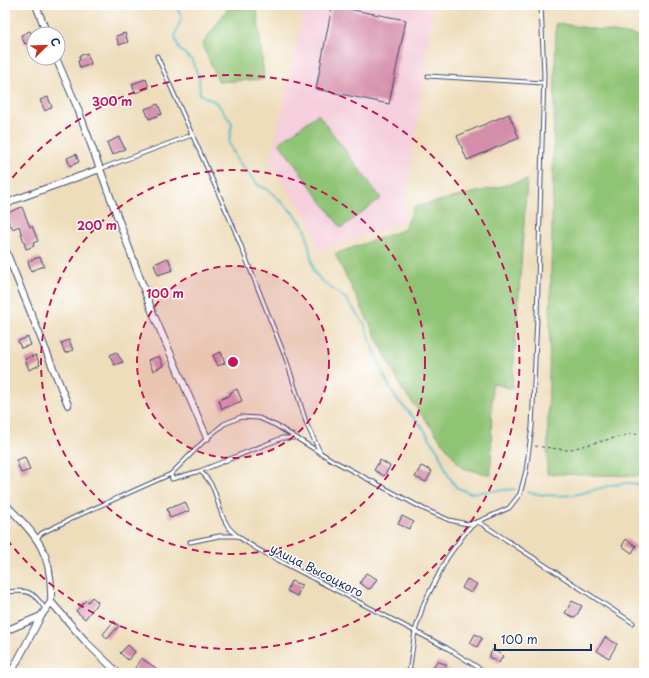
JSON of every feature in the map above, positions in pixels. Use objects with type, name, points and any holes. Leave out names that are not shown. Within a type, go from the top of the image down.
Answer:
[{"type":"street","points":[[36,5],[44,26]]},
{"type":"street","points":[[59,66],[78,109],[152,311],[207,438]]},
{"type":"street","points":[[5,206],[14,200],[100,169]]},
{"type":"street","points":[[5,249],[68,405]]},
{"type":"street","points":[[5,504],[37,538],[47,560],[52,583],[51,602],[40,616],[11,673]]},
{"type":"street","points":[[51,602],[87,643],[118,673]]},
{"type":"street","points":[[5,631],[40,616]]},
{"type":"lane","points":[[453,5],[465,8],[476,5]]},
{"type":"lane","points":[[37,538],[42,533],[77,516],[171,474],[207,438],[224,424],[241,416],[259,418],[277,426],[321,454],[376,485],[424,509],[466,524],[477,522],[509,508],[520,494],[532,427],[543,83],[541,5]]},
{"type":"lane","points":[[157,56],[233,226],[286,359],[307,425],[321,454]]},
{"type":"lane","points":[[428,76],[543,83]]},
{"type":"lane","points":[[100,169],[192,135]]},
{"type":"lane","points":[[171,474],[172,479],[200,471],[282,438],[297,439]]},
{"type":"lane","name":"улица Высоцкого","points":[[200,471],[209,479],[215,490],[226,524],[238,536],[264,552],[415,631],[487,673]]},
{"type":"lane","points":[[477,522],[633,623]]},
{"type":"lane","points":[[409,673],[415,631],[424,603],[447,558],[468,529],[477,522]]},
{"type":"lane","points":[[190,542],[219,536],[238,536]]},
{"type":"lane","points":[[5,592],[22,590],[36,596],[45,610]]},
{"type":"path","points":[[529,446],[567,450],[630,434],[644,434]]},
{"type":"shaded area","points":[[305,5],[408,5],[433,10],[403,222],[319,251],[308,218],[270,164]]},
{"type":"green space","points":[[228,8],[257,9],[264,79],[219,82],[202,45]]},
{"type":"green space","points":[[556,23],[644,37],[644,476],[547,474]]},
{"type":"green space","points":[[318,114],[381,198],[341,228],[279,143]]},
{"type":"green space","points":[[527,180],[512,389],[492,383],[491,475],[462,468],[402,389],[335,254],[405,229],[414,207]]},
{"type":"building","points":[[332,6],[406,20],[389,104],[316,89]]},
{"type":"building","points":[[26,33],[26,44],[25,44],[21,35]]},
{"type":"building","points":[[125,33],[128,42],[119,45],[116,36]]},
{"type":"building","points":[[87,53],[91,64],[80,68],[78,61],[80,60],[79,56]]},
{"type":"building","points":[[146,79],[149,88],[135,93],[132,84]]},
{"type":"building","points":[[48,97],[52,107],[45,111],[40,100]]},
{"type":"building","points":[[158,104],[162,114],[149,119],[145,109]]},
{"type":"building","points":[[509,114],[519,138],[467,160],[457,136]]},
{"type":"building","points":[[119,137],[125,149],[112,155],[107,143]]},
{"type":"building","points":[[76,154],[79,162],[70,166],[67,158]]},
{"type":"building","points":[[22,207],[30,227],[32,226],[38,241],[33,243],[34,246],[26,249],[19,226],[13,229],[11,225],[10,226],[6,216],[8,216],[7,213]]},
{"type":"building","points":[[40,257],[44,266],[31,271],[28,261]]},
{"type":"building","points":[[168,258],[173,270],[158,275],[154,264]]},
{"type":"building","points":[[28,337],[31,345],[21,348],[18,341]]},
{"type":"building","points":[[69,340],[73,350],[65,353],[61,343]]},
{"type":"building","points":[[116,352],[123,362],[114,365],[110,355]]},
{"type":"building","points":[[221,352],[225,363],[218,366],[213,355]]},
{"type":"building","points":[[36,355],[40,365],[29,370],[25,359]]},
{"type":"building","points":[[159,356],[163,366],[153,371],[148,360]]},
{"type":"building","points":[[237,389],[242,401],[222,409],[219,400],[230,395],[231,392]]},
{"type":"building","points":[[25,457],[30,470],[21,473],[16,460]]},
{"type":"building","points":[[380,460],[390,466],[384,476],[374,470]]},
{"type":"building","points":[[421,466],[432,471],[426,482],[415,477]]},
{"type":"building","points":[[185,502],[189,511],[170,518],[167,509]]},
{"type":"building","points":[[402,516],[414,522],[409,529],[398,524]]},
{"type":"building","points":[[626,539],[636,546],[632,553],[622,546]]},
{"type":"building","points":[[366,573],[377,579],[371,588],[368,589],[360,583]]},
{"type":"building","points":[[467,579],[477,584],[471,593],[462,588]]},
{"type":"building","points":[[291,581],[302,585],[297,596],[287,591]]},
{"type":"building","points":[[92,597],[98,602],[85,619],[76,611],[86,600],[88,602]]},
{"type":"building","points":[[572,601],[582,606],[575,618],[565,613]]},
{"type":"building","points":[[114,621],[119,626],[107,639],[103,634]]},
{"type":"building","points":[[475,634],[482,638],[477,647],[470,643]]},
{"type":"building","points":[[605,637],[617,644],[609,658],[597,651]]},
{"type":"building","points":[[128,645],[135,652],[128,660],[120,653]]},
{"type":"building","points":[[493,649],[503,656],[499,663],[489,657]]},
{"type":"building","points":[[141,658],[156,668],[153,673],[142,673],[135,668]]},
{"type":"building","points":[[437,661],[447,665],[445,668],[454,673],[431,673]]},
{"type":"waterway","points":[[174,5],[182,16],[175,36],[179,49],[192,60],[199,79],[200,94],[217,103],[232,123],[229,143],[237,160],[258,185],[269,190],[305,227],[314,272],[322,281],[345,298],[364,323],[382,372],[395,397],[423,428],[438,451],[448,475],[456,487],[470,493],[515,489]]},
{"type":"waterway","points":[[527,492],[567,496],[630,483],[638,484],[644,488]]}]
